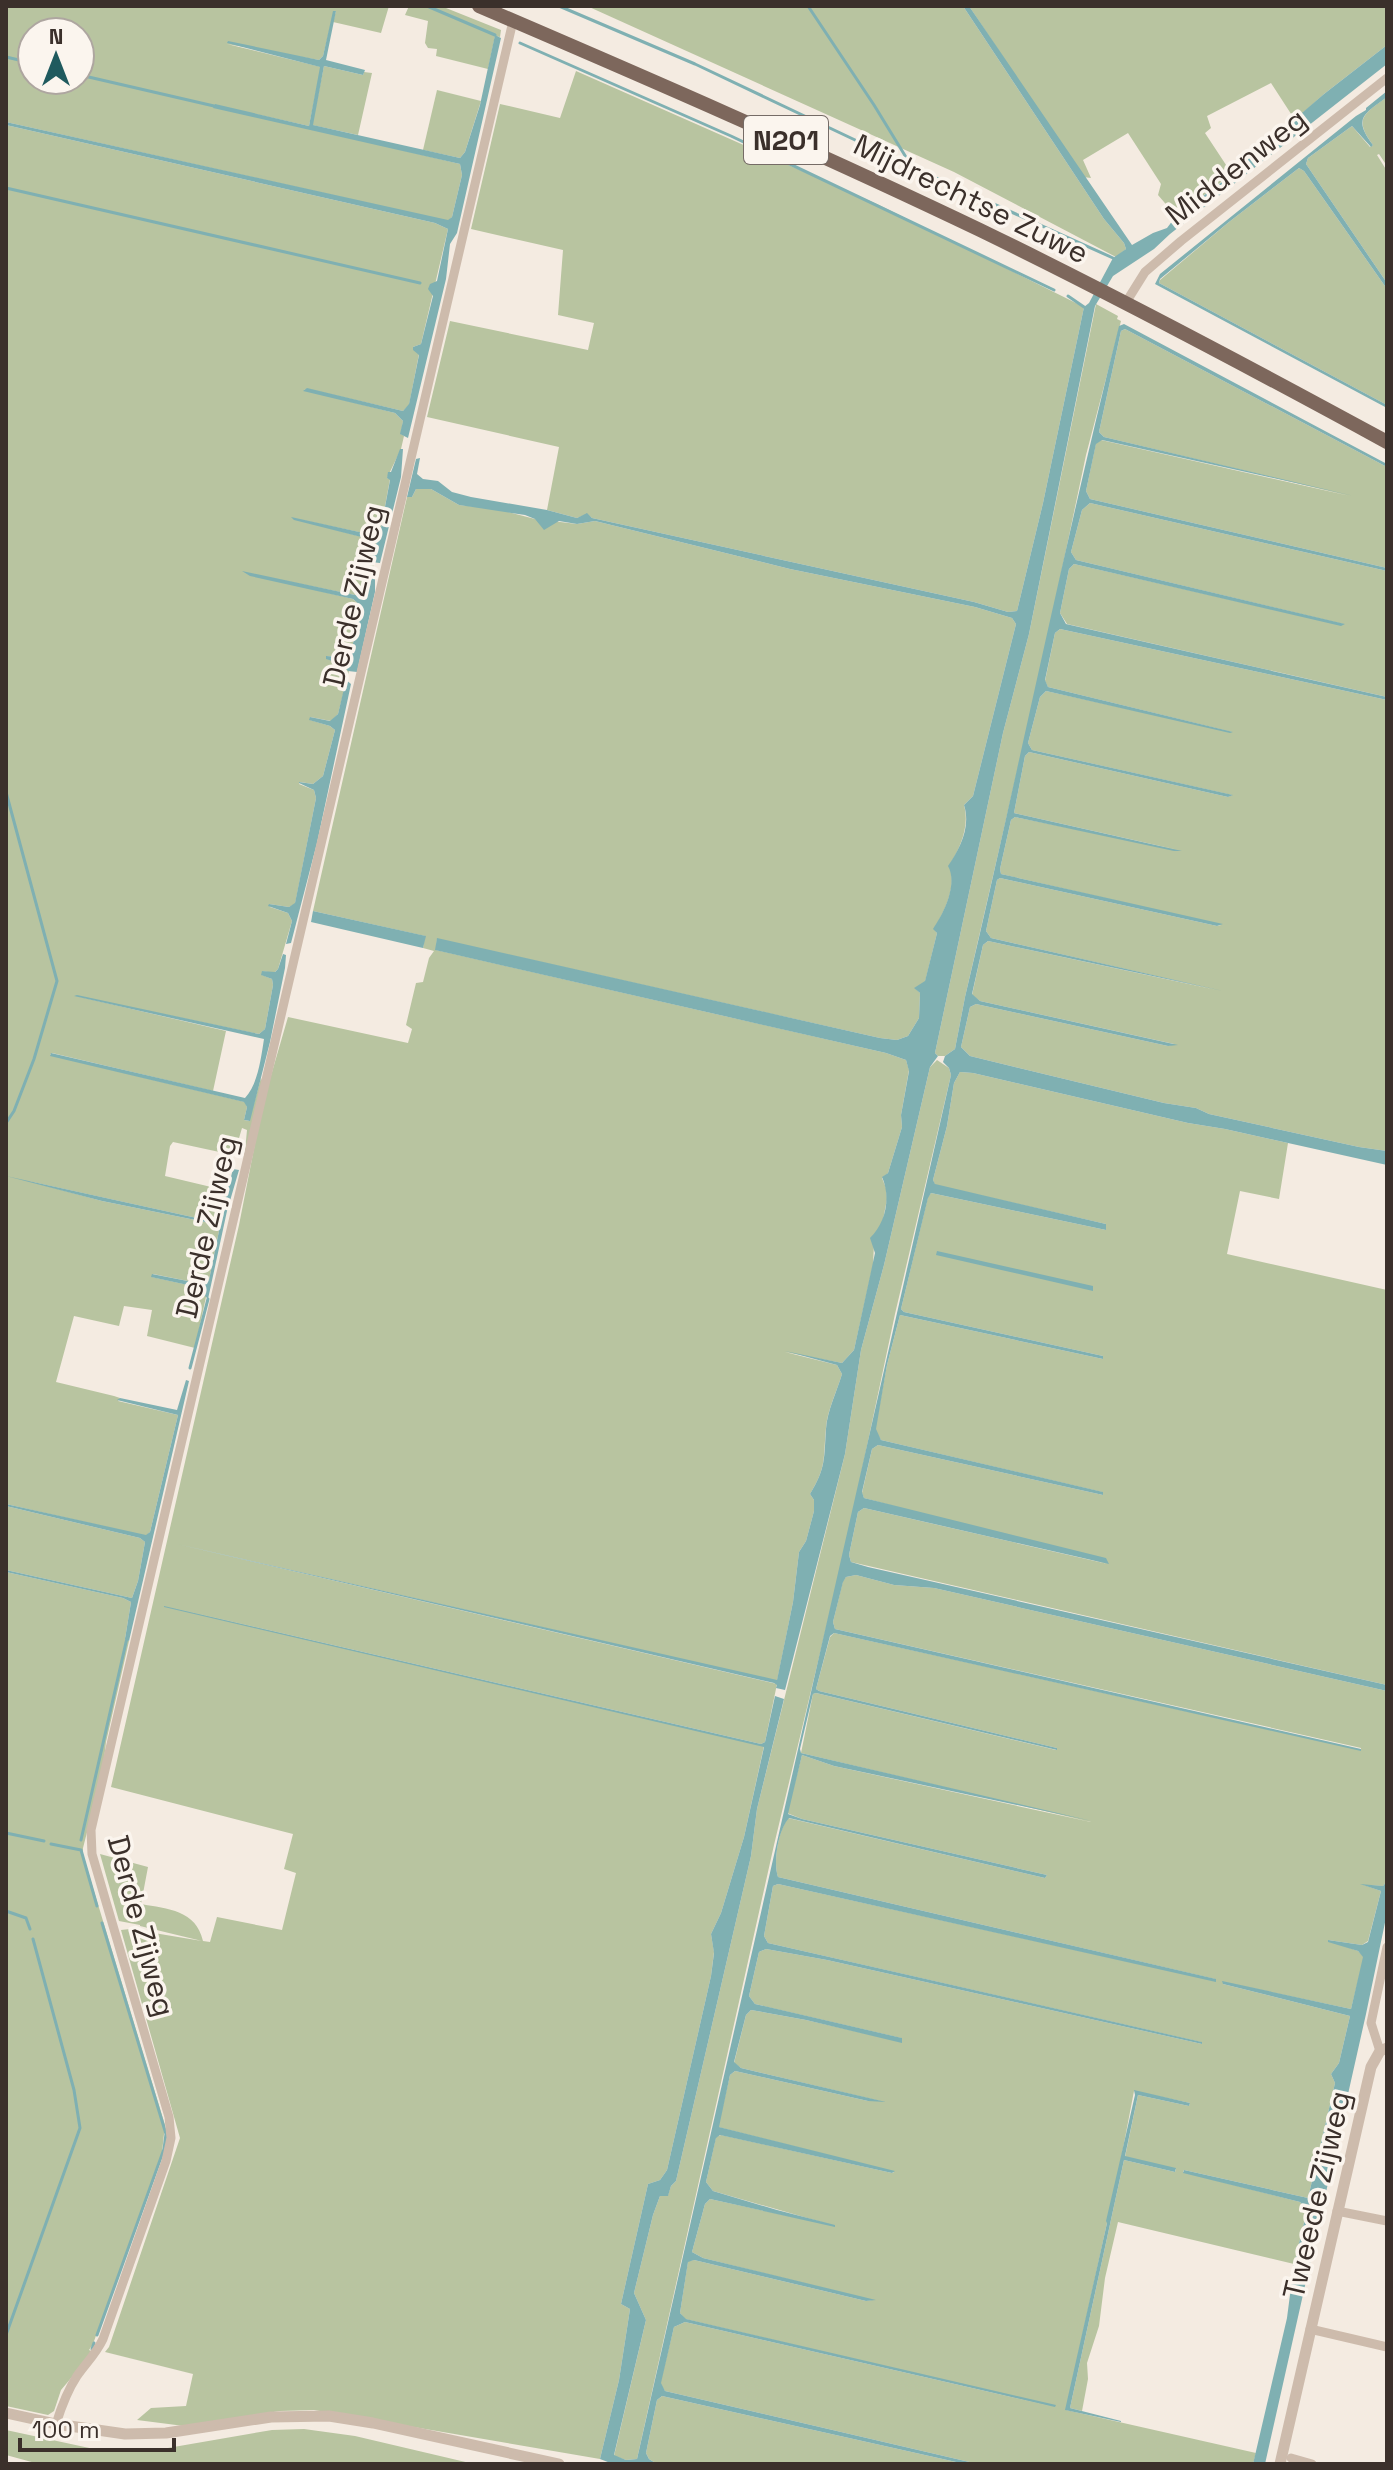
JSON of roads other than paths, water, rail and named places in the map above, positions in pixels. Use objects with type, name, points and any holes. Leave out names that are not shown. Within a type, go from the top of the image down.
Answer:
[{"type":"main road","name":"Mijdrechtse Zuwe","points":[[479,6],[752,124],[980,230],[1089,284],[1387,442]]},
{"type":"street","name":"Derde Zijweg","points":[[56,2424],[70,2387],[97,2353],[103,2339],[166,2161],[171,2138],[169,2117],[92,1854],[91,1830],[513,21]]},
{"type":"street","name":"Middenweg","points":[[1125,304],[1136,283],[1154,264],[1387,78]]},
{"type":"street","name":"Tweede Zijweg","points":[[1284,2460],[1298,2367],[1310,2329],[1371,2067],[1384,2049],[1371,2023],[1387,1947]]},
{"type":"street","points":[[1337,2211],[1387,2221]]},
{"type":"street","points":[[1310,2329],[1387,2347]]},
{"type":"street","points":[[6,2413],[90,2430],[138,2434],[166,2433],[271,2417],[329,2416],[559,2464]]},
{"type":"street","points":[[1284,2460],[1312,2464]]},
{"type":"water","points":[[963,6],[969,6],[1132,245],[1167,228],[1176,216],[1222,182],[1324,94],[1387,45],[1387,64],[1154,249],[1113,276],[1095,306],[1029,634],[1003,733],[935,1053],[938,1056],[930,1067],[861,1350],[845,1454],[785,1690],[776,1688],[774,1683],[177,1544],[777,1680],[793,1602],[799,1552],[806,1541],[814,1511],[814,1500],[810,1494],[822,1470],[828,1415],[842,1374],[837,1365],[785,1351],[842,1363],[854,1350],[875,1253],[870,1238],[880,1225],[885,1209],[886,1193],[882,1177],[888,1173],[902,1127],[901,1115],[909,1071],[906,1060],[435,950],[437,938],[880,1038],[897,1040],[908,1036],[919,1018],[920,993],[914,988],[925,981],[937,933],[933,929],[951,890],[948,866],[963,837],[966,821],[964,805],[973,796],[1016,624],[1012,618],[975,607],[790,569],[595,521],[577,524],[559,521],[544,530],[535,519],[525,515],[459,505],[431,489],[416,489],[412,497],[407,497],[416,459],[420,458],[417,474],[423,479],[438,481],[452,492],[471,497],[577,518],[587,513],[592,518],[1008,612],[1017,611],[1084,307],[1113,258],[1126,249]]},
{"type":"water","points":[[333,11],[336,11],[326,60],[365,70],[363,75],[324,66],[313,125],[460,158],[465,152],[480,105],[495,35],[501,38],[457,233],[450,244],[446,279],[408,438],[400,434],[403,421],[395,413],[303,391],[307,388],[403,411],[409,404],[419,355],[413,347],[421,344],[433,296],[428,289],[430,284],[437,281],[448,229],[435,223],[6,125],[6,122],[448,220],[452,217],[462,175],[460,164],[213,108],[215,104],[309,126],[320,67],[227,43],[319,60],[323,56]]},
{"type":"water","points":[[1387,91],[1387,97],[1367,113],[1362,123],[1373,145],[1371,147],[1352,126],[1308,158],[1306,164],[1387,283],[1387,289],[1299,168],[1229,222],[1159,283],[1387,405],[1387,408],[1155,284],[1160,274]]},
{"type":"water","points":[[1124,324],[1387,464],[1387,467],[1125,329],[1121,331],[1099,432],[1104,437],[1354,496],[1102,440],[1096,444],[1086,491],[1090,499],[1387,568],[1387,571],[1090,503],[1082,510],[1071,552],[1076,560],[1345,624],[1341,626],[1074,564],[1069,569],[1060,613],[1066,624],[1387,697],[1387,700],[1060,629],[1055,633],[1045,680],[1048,687],[1233,732],[1046,691],[1040,697],[1028,743],[1032,750],[1233,795],[1228,797],[1029,752],[1025,756],[1014,813],[1182,851],[1015,817],[1011,820],[1001,874],[1223,924],[1217,926],[1000,878],[986,931],[991,938],[1223,991],[988,941],[983,945],[972,994],[980,1001],[1178,1045],[1168,1046],[976,1004],[970,1007],[961,1047],[970,1056],[1196,1108],[1209,1114],[1387,1151],[1387,1165],[960,1072],[954,1083],[933,1180],[935,1184],[1106,1224],[1106,1230],[931,1193],[901,1309],[1103,1356],[1103,1359],[900,1315],[887,1365],[876,1429],[881,1440],[1103,1492],[1103,1495],[878,1445],[872,1449],[862,1492],[864,1498],[1106,1558],[1109,1564],[864,1508],[858,1512],[849,1555],[851,1562],[868,1567],[1387,1685],[1387,1691],[934,1588],[894,1585],[856,1575],[846,1577],[833,1622],[835,1629],[1361,1751],[834,1633],[830,1636],[816,1689],[819,1691],[1057,1750],[816,1693],[813,1694],[801,1753],[1092,1821],[834,1766],[802,1755],[788,1814],[1047,1875],[1045,1878],[789,1818],[778,1846],[778,1877],[1216,1979],[1216,1982],[778,1884],[773,1886],[764,1936],[768,1943],[1202,2044],[827,1960],[766,1949],[759,1952],[749,1996],[755,2004],[902,2038],[902,2043],[751,2010],[746,2015],[734,2062],[741,2068],[886,2102],[868,2101],[735,2071],[730,2075],[719,2127],[895,2171],[892,2173],[720,2135],[716,2138],[706,2182],[713,2191],[835,2227],[710,2199],[705,2204],[692,2252],[703,2258],[876,2300],[866,2301],[694,2260],[688,2262],[680,2313],[686,2319],[1056,2405],[685,2322],[674,2327],[661,2383],[665,2391],[978,2464],[965,2464],[662,2396],[657,2400],[646,2453],[657,2464],[613,2464],[600,2459],[619,2380],[630,2309],[621,2304],[648,2184],[660,2180],[667,2170],[711,1976],[714,1953],[711,1934],[721,1913],[744,1837],[764,1747],[164,1606],[761,1744],[765,1742],[775,1696],[784,1699],[676,2181],[668,2196],[660,2196],[634,2293],[646,2320],[614,2455],[626,2460],[637,2459],[951,1075],[943,1062],[945,1056],[955,1049],[1079,494],[1119,326]]},
{"type":"water","points":[[400,449],[403,449],[401,477],[380,563],[371,562],[377,541],[291,517],[373,535],[381,528],[390,480],[387,478],[388,472],[391,472]]},
{"type":"water","points":[[242,571],[355,595],[365,590],[368,577],[375,578],[375,592],[357,672],[348,671],[342,664],[326,659],[326,656],[343,657],[351,653],[361,606],[353,599],[250,576]]},
{"type":"water","points":[[346,680],[351,684],[317,843],[291,943],[286,944],[292,921],[288,913],[268,906],[289,907],[295,903],[316,798],[314,790],[299,782],[313,784],[323,776],[335,730],[309,720],[310,717],[330,721],[338,714]]},
{"type":"water","points":[[313,911],[426,936],[423,948],[311,922]]},
{"type":"water","points":[[283,954],[286,955],[285,968],[250,1121],[244,1120],[247,1107],[244,1102],[50,1056],[51,1053],[245,1098],[256,1078],[264,1039],[74,996],[259,1034],[265,1029],[273,985],[272,979],[261,975],[262,971],[275,972]]},
{"type":"water","points":[[233,1169],[239,1170],[208,1299],[206,1289],[151,1277],[152,1274],[203,1284],[209,1280],[219,1231],[215,1224],[102,1201],[6,1176],[215,1222],[220,1220]]},
{"type":"water","points":[[937,1251],[1093,1286],[1093,1291],[936,1255]]},
{"type":"water","points":[[186,1380],[189,1381],[129,1641],[125,1639],[131,1602],[6,1570],[132,1598],[145,1542],[140,1538],[6,1504],[146,1535],[150,1532],[178,1415],[117,1400],[120,1398],[177,1410]]},
{"type":"water","points":[[1387,1881],[1387,1913],[1366,2014],[1265,2464],[1253,2464],[1287,2318],[1294,2264],[1307,2210],[1300,2202],[1183,2173],[1184,2170],[1308,2198],[1335,2083],[1331,2074],[1339,2063],[1350,2016],[1223,1984],[1222,1981],[1351,2009],[1363,1957],[1358,1951],[1328,1940],[1362,1945],[1368,1942],[1381,1891],[1360,1884],[1383,1886]]},
{"type":"water","points":[[1134,2090],[1190,2103],[1189,2106],[1138,2095],[1125,2156],[1176,2168],[1175,2172],[1124,2160],[1070,2408],[1121,2422],[1065,2410]]},
{"type":"waterway","points":[[427,6],[495,35]]},
{"type":"waterway","points":[[559,6],[695,64],[912,167],[808,6]]},
{"type":"waterway","points":[[520,43],[731,136],[1054,290]]},
{"type":"waterway","points":[[6,57],[16,59]]},
{"type":"waterway","points":[[96,79],[214,106]]},
{"type":"waterway","points":[[912,167],[1113,258]]},
{"type":"waterway","points":[[6,188],[420,283]]},
{"type":"waterway","points":[[1068,296],[1084,307]]},
{"type":"waterway","points":[[6,792],[57,981],[34,1059],[14,1111],[6,1123]]},
{"type":"waterway","points":[[190,1368],[208,1299]]},
{"type":"waterway","points":[[81,1840],[127,1638]]},
{"type":"waterway","points":[[6,1833],[44,1841]]},
{"type":"waterway","points":[[51,1844],[81,1850],[97,1906]]},
{"type":"waterway","points":[[6,1911],[26,1918],[30,1929]]},
{"type":"waterway","points":[[97,2335],[164,2149],[166,2134],[102,1923]]},
{"type":"waterway","points":[[6,2335],[80,2128],[74,2090],[33,1939]]},
{"type":"waterway","points":[[92,2349],[94,2343]]}]
